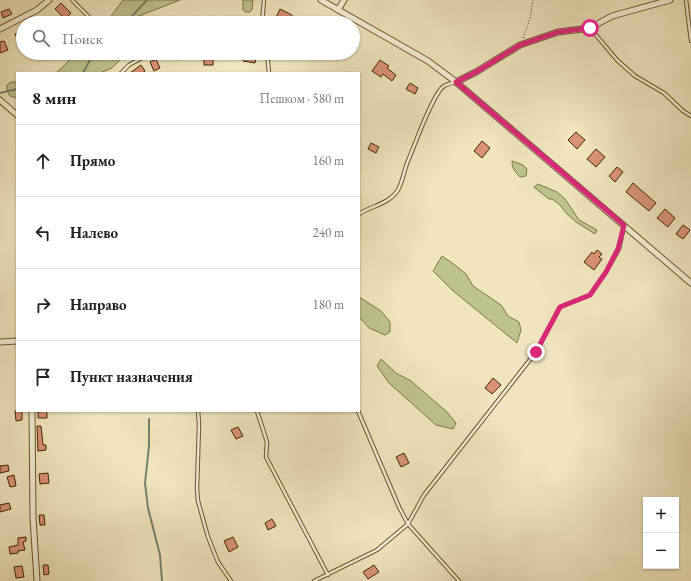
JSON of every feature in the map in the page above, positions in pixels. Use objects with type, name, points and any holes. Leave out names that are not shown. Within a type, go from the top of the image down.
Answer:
[{"type":"street","points":[[25,16],[37,10],[49,0]]},
{"type":"street","points":[[322,0],[349,16]]},
{"type":"street","points":[[338,10],[344,0]]},
{"type":"street","points":[[456,82],[476,72],[520,45],[558,32],[590,28],[612,16],[670,0]]},
{"type":"street","points":[[0,29],[16,21]]},
{"type":"street","points":[[360,22],[428,61],[456,82],[691,283]]},
{"type":"street","points":[[0,100],[16,114]]},
{"type":"street","points":[[0,342],[16,341]]},
{"type":"street","points":[[32,412],[33,518],[37,581]]},
{"type":"lane","points":[[72,0],[88,16]]},
{"type":"lane","points":[[263,16],[264,0]]},
{"type":"lane","points":[[686,0],[691,41]]},
{"type":"lane","points":[[590,28],[617,60],[635,76],[664,94],[691,116]]},
{"type":"lane","points":[[122,72],[129,65],[138,60]]},
{"type":"lane","points":[[268,60],[269,72]]},
{"type":"lane","points":[[360,213],[392,197],[398,190],[435,97],[443,87],[456,82]]},
{"type":"lane","points":[[314,581],[377,550],[408,524],[424,495],[536,352],[560,307],[590,295],[606,272],[618,249],[624,225]]},
{"type":"lane","points":[[198,412],[199,424],[196,489],[198,501],[208,537],[218,562],[231,581]]},
{"type":"lane","points":[[257,412],[267,442],[266,456],[328,575]]},
{"type":"lane","points":[[358,412],[399,507],[408,524],[459,581]]},
{"type":"path","points":[[520,45],[530,19],[533,0]]},
{"type":"green space","points":[[123,0],[180,0],[139,16],[111,16]]},
{"type":"green space","points":[[243,0],[253,0],[252,10],[250,12],[243,10]]},
{"type":"green space","points":[[70,60],[120,60],[112,68],[102,72],[57,72]]},
{"type":"green space","points":[[11,82],[16,82],[16,98],[10,96],[7,91],[7,85]]},
{"type":"green space","points":[[512,161],[523,165],[527,169],[526,176],[520,177],[515,172]]},
{"type":"green space","points":[[538,184],[557,192],[565,199],[579,220],[597,230],[595,234],[576,222],[560,205],[552,199],[549,199],[534,187]]},
{"type":"green space","points":[[442,256],[466,274],[473,286],[501,305],[508,316],[519,322],[521,330],[517,343],[452,290],[433,271]]},
{"type":"green space","points":[[360,298],[381,311],[390,322],[390,332],[385,335],[369,328],[360,318]]},
{"type":"green space","points":[[381,359],[396,373],[411,381],[447,412],[456,423],[453,429],[436,425],[389,383],[377,366]]},
{"type":"building","points":[[61,3],[71,13],[68,16],[62,16],[55,9]]},
{"type":"building","points":[[9,9],[12,14],[3,18],[1,12]]},
{"type":"building","points":[[280,9],[292,15],[292,16],[277,16]]},
{"type":"building","points":[[4,41],[8,50],[0,53],[0,42]]},
{"type":"building","points":[[156,60],[160,68],[154,71],[150,62]]},
{"type":"building","points":[[204,60],[213,60],[213,65],[204,65]]},
{"type":"building","points":[[243,60],[256,60],[255,63]]},
{"type":"building","points":[[380,60],[389,66],[387,68],[396,75],[392,81],[383,74],[381,77],[372,71]]},
{"type":"building","points":[[141,65],[145,71],[144,72],[131,72]]},
{"type":"building","points":[[410,83],[418,88],[415,94],[406,89]]},
{"type":"building","points":[[576,132],[585,140],[577,149],[568,140]]},
{"type":"building","points":[[482,141],[490,148],[482,158],[474,151]]},
{"type":"building","points":[[371,143],[379,147],[376,153],[368,149]]},
{"type":"building","points":[[596,149],[605,157],[596,167],[587,159]]},
{"type":"building","points":[[617,167],[623,172],[615,182],[609,176]]},
{"type":"building","points":[[633,183],[656,203],[649,211],[626,192]]},
{"type":"building","points":[[665,209],[675,218],[668,227],[657,218]]},
{"type":"building","points":[[683,225],[690,230],[683,239],[676,234]]},
{"type":"building","points":[[597,250],[602,254],[599,257],[602,259],[594,270],[584,262],[592,252],[594,254]]},
{"type":"building","points":[[493,378],[501,385],[492,394],[485,388]]},
{"type":"building","points":[[15,411],[22,412],[22,420],[16,421]]},
{"type":"building","points":[[38,412],[47,412],[47,418],[38,418]]},
{"type":"building","points":[[37,426],[41,426],[43,445],[46,445],[46,450],[38,451]]},
{"type":"building","points":[[238,427],[243,436],[236,439],[231,430]]},
{"type":"building","points":[[404,453],[409,463],[401,467],[396,457]]},
{"type":"building","points":[[8,465],[9,471],[0,473],[0,466]]},
{"type":"building","points":[[48,473],[49,483],[40,484],[39,474]]},
{"type":"building","points":[[14,475],[16,486],[10,487],[7,477]]},
{"type":"building","points":[[9,503],[11,509],[0,512],[0,505]]},
{"type":"building","points":[[39,515],[44,515],[45,525],[40,525]]},
{"type":"building","points":[[272,519],[276,526],[268,530],[265,523]]},
{"type":"building","points":[[26,537],[26,541],[23,542],[25,550],[10,554],[9,547],[18,545],[18,538]]},
{"type":"building","points":[[233,537],[238,547],[229,552],[224,541]]},
{"type":"building","points":[[43,565],[48,565],[49,574],[44,575]]},
{"type":"building","points":[[374,565],[379,572],[368,579],[363,572]]},
{"type":"building","points":[[22,566],[24,577],[16,578],[14,567]]},
{"type":"waterway","points":[[132,16],[147,0]]},
{"type":"waterway","points":[[84,72],[90,60]]},
{"type":"waterway","points":[[0,93],[16,89]]},
{"type":"waterway","points":[[149,419],[149,446],[145,483],[148,508],[160,555],[162,581]]},
{"type":"route","points":[[536,352],[560,307],[590,295],[606,272],[618,249],[624,225],[456,82],[476,72],[520,45],[558,32],[590,28]]}]
